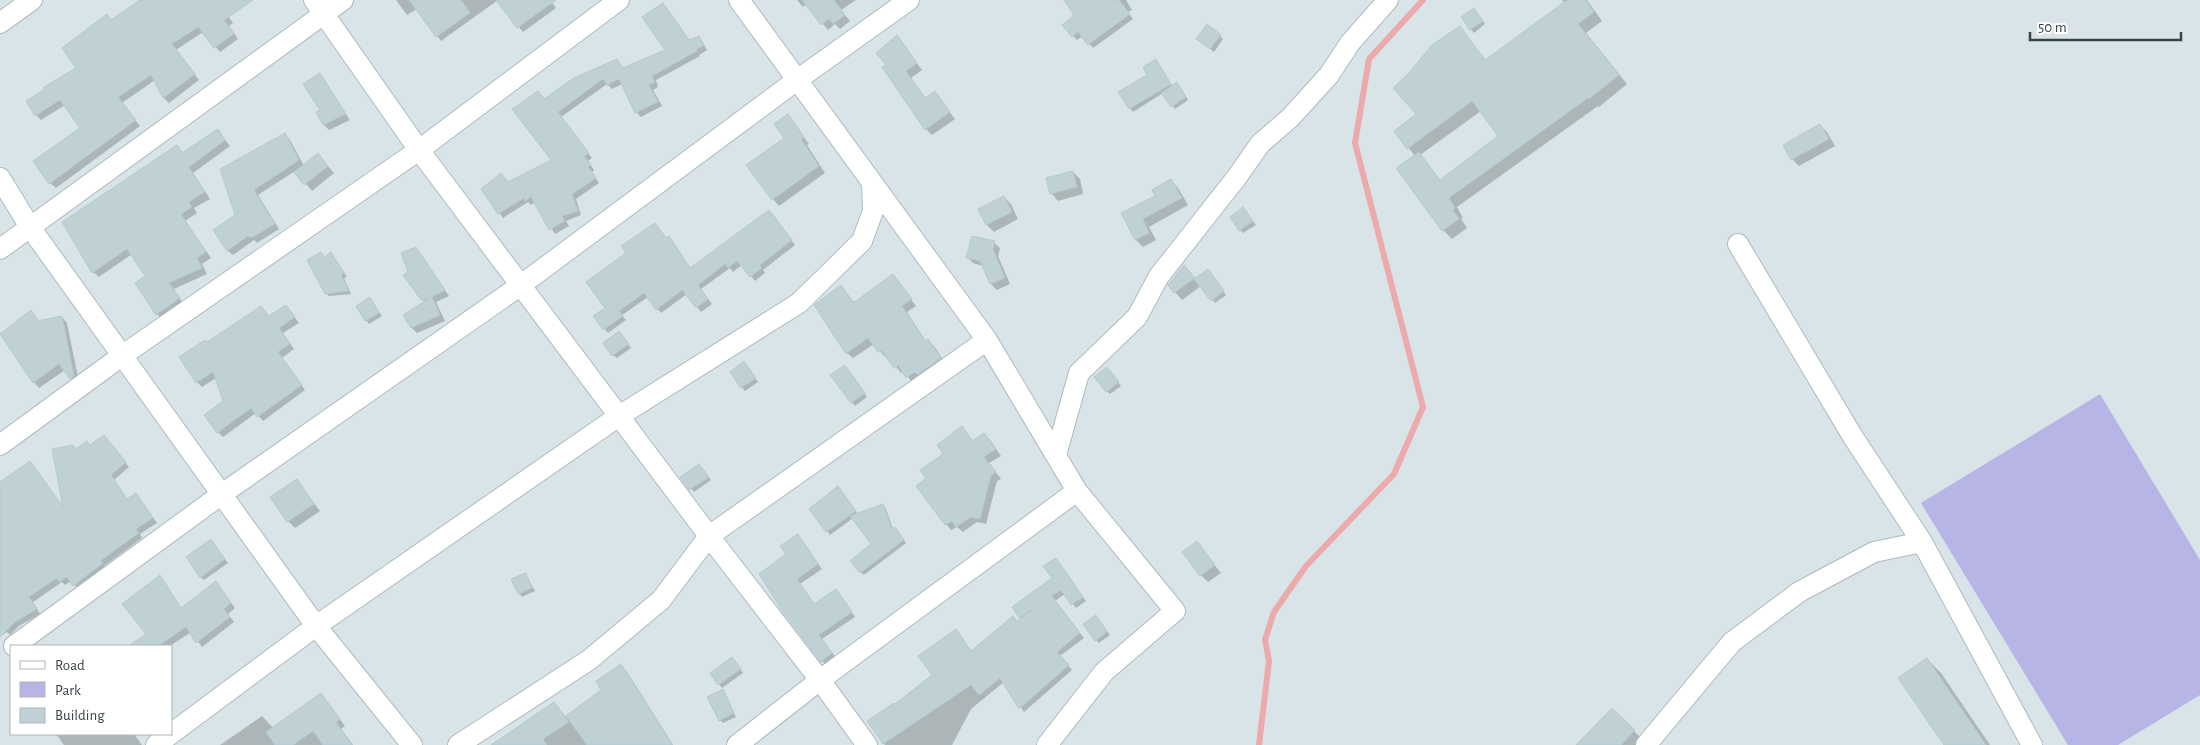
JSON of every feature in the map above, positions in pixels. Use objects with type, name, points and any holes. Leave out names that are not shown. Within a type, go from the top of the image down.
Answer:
[{"type":"street","points":[[0,23],[32,0]]},
{"type":"street","points":[[0,249],[319,6],[343,0]]},
{"type":"street","points":[[0,445],[123,355],[420,150],[619,0]]},
{"type":"street","points":[[739,0],[987,340],[1077,491],[1175,611],[1104,672],[1047,745]]},
{"type":"street","points":[[16,645],[222,494],[521,284],[797,80],[909,0]]},
{"type":"street","points":[[1056,455],[1079,373],[1137,317],[1159,276],[1237,177],[1260,144],[1290,118],[1329,74],[1350,43],[1388,0]]},
{"type":"street","points":[[319,6],[420,150],[709,536],[820,680],[866,745]]},
{"type":"street","points":[[0,178],[30,227],[316,626],[412,745]]},
{"type":"street","points":[[172,733],[316,626],[619,416],[800,303],[862,241],[873,211],[872,182]]},
{"type":"street","points":[[1738,244],[1853,438],[1922,542],[2032,745]]},
{"type":"street","points":[[458,745],[589,660],[661,600],[709,536],[987,340]]},
{"type":"street","points":[[737,745],[820,680],[1077,491]]},
{"type":"street","points":[[1646,745],[1732,642],[1799,592],[1874,552],[1922,542]]},
{"type":"street","points":[[0,657],[10,649]]},
{"type":"street","points":[[156,745],[169,735]]},
{"type":"shaded area","points":[[0,0],[2200,0],[2200,745],[0,745]]},
{"type":"green space","points":[[2100,394],[2200,560],[2200,695],[2118,745],[2068,745],[1921,503]]},
{"type":"building","points":[[140,0],[253,0],[224,20],[234,34],[214,48],[198,27],[172,44],[195,74],[163,98],[151,75],[118,97],[136,120],[49,184],[33,161],[80,128],[60,100],[35,116],[26,101],[45,89],[44,87],[76,68],[62,48],[107,14],[111,20]]},
{"type":"building","points":[[409,0],[461,0],[470,13],[436,37]]},
{"type":"building","points":[[496,0],[556,0],[517,28]]},
{"type":"building","points":[[802,0],[834,0],[845,15],[833,24],[829,19],[821,25]]},
{"type":"building","points":[[1064,0],[1119,0],[1130,14],[1088,45],[1078,32],[1072,37],[1062,25],[1074,15]]},
{"type":"building","points":[[1567,0],[1586,0],[1594,12],[1578,24],[1619,75],[1589,99],[1449,198],[1455,208],[1453,210],[1459,219],[1442,231],[1396,168],[1419,152],[1440,180],[1498,136],[1472,101],[1407,149],[1394,131],[1416,114],[1393,88],[1409,73],[1432,45],[1460,26],[1485,60]]},
{"type":"building","points":[[663,3],[689,40],[699,36],[704,45],[697,51],[652,76],[655,82],[649,85],[658,102],[635,113],[619,79],[607,85],[603,79],[558,112],[589,153],[584,156],[591,165],[588,167],[596,178],[572,194],[578,211],[562,216],[565,221],[549,230],[531,197],[525,201],[524,198],[498,214],[481,189],[501,173],[508,182],[551,160],[512,109],[538,91],[544,99],[574,78],[617,59],[623,68],[665,50],[642,17]]},
{"type":"building","points":[[1474,8],[1483,21],[1470,30],[1461,17]]},
{"type":"building","points":[[1207,24],[1221,35],[1210,49],[1196,39]]},
{"type":"building","points":[[897,35],[917,63],[906,71],[925,98],[935,91],[950,112],[925,130],[882,67],[886,65],[876,53]]},
{"type":"building","points":[[1156,59],[1171,84],[1129,109],[1118,92],[1147,75],[1143,67]]},
{"type":"building","points":[[320,73],[346,114],[323,125],[316,112],[320,110],[303,84]]},
{"type":"building","points":[[1177,82],[1186,97],[1171,107],[1161,93]]},
{"type":"building","points":[[788,114],[804,137],[801,139],[819,166],[772,200],[746,165],[784,138],[774,124]]},
{"type":"building","points":[[1820,124],[1829,139],[1791,160],[1783,145]]},
{"type":"building","points":[[218,129],[225,140],[189,167],[205,192],[189,202],[192,207],[181,214],[206,252],[197,258],[202,268],[169,283],[180,298],[156,315],[135,283],[145,276],[127,249],[92,273],[62,222],[177,145],[182,153]]},
{"type":"building","points":[[285,133],[299,160],[254,190],[275,224],[251,238],[248,236],[227,251],[213,230],[235,215],[220,169]]},
{"type":"building","points":[[318,153],[328,166],[304,185],[294,172]]},
{"type":"building","points":[[1073,171],[1077,187],[1050,194],[1046,178]]},
{"type":"building","points":[[1171,179],[1182,198],[1143,219],[1149,233],[1135,240],[1121,213],[1155,196],[1152,190]]},
{"type":"building","points":[[1004,196],[1012,212],[986,225],[978,209]]},
{"type":"building","points":[[1243,207],[1253,221],[1239,231],[1230,217]]},
{"type":"building","points":[[769,210],[792,240],[760,265],[762,268],[750,277],[737,261],[728,268],[725,264],[698,285],[708,299],[696,308],[682,290],[656,310],[644,293],[619,311],[623,316],[603,330],[593,316],[605,308],[586,282],[626,253],[621,246],[655,223],[666,238],[669,236],[690,268]]},
{"type":"building","points":[[972,236],[995,241],[993,249],[1005,278],[990,284],[980,261],[966,258]]},
{"type":"building","points":[[416,247],[445,290],[432,297],[440,315],[411,328],[403,315],[431,297],[422,301],[403,275],[408,272],[401,253]]},
{"type":"building","points":[[321,252],[324,257],[331,252],[344,273],[341,275],[349,291],[325,294],[307,260]]},
{"type":"building","points":[[1184,265],[1195,278],[1174,293],[1168,285]]},
{"type":"building","points":[[1208,269],[1224,291],[1211,301],[1194,279]]},
{"type":"building","points":[[893,274],[912,299],[902,306],[925,341],[928,339],[941,358],[917,375],[915,372],[906,378],[898,365],[894,368],[881,350],[878,352],[868,338],[846,354],[814,305],[841,285],[853,302],[856,301]]},
{"type":"building","points":[[370,297],[379,313],[365,321],[356,306]]},
{"type":"building","points":[[286,305],[295,317],[279,328],[290,344],[278,352],[302,385],[257,417],[251,408],[217,433],[204,415],[223,401],[213,372],[196,383],[179,357],[205,340],[207,342],[261,306],[269,316]]},
{"type":"building","points":[[31,310],[38,321],[62,316],[74,376],[70,379],[59,364],[33,383],[0,334]]},
{"type":"building","points":[[619,331],[629,344],[612,356],[603,343]]},
{"type":"building","points":[[744,361],[756,378],[741,388],[730,372]]},
{"type":"building","points":[[845,365],[865,393],[851,403],[830,375]]},
{"type":"building","points":[[1107,367],[1119,382],[1106,392],[1094,377]]},
{"type":"building","points":[[962,426],[972,441],[984,433],[996,449],[984,457],[996,472],[991,475],[980,519],[971,517],[956,527],[952,521],[945,525],[916,486],[926,478],[920,470],[943,454],[937,445]]},
{"type":"building","points":[[104,435],[126,462],[111,475],[127,499],[136,493],[153,518],[136,529],[139,533],[100,561],[103,563],[73,586],[67,577],[59,582],[57,578],[29,597],[37,609],[15,622],[0,637],[0,482],[30,461],[63,507],[52,449],[73,445],[76,449],[87,441],[90,445]]},
{"type":"building","points":[[699,464],[709,477],[689,490],[680,477]]},
{"type":"building","points":[[297,479],[314,504],[287,522],[270,497]]},
{"type":"building","points":[[838,486],[856,511],[826,532],[809,509]]},
{"type":"building","points":[[883,504],[892,529],[895,527],[904,540],[860,573],[850,561],[871,544],[850,516]]},
{"type":"building","points":[[798,534],[818,564],[797,579],[814,604],[836,589],[852,612],[819,635],[832,653],[821,662],[781,609],[759,574],[786,554],[780,546]]},
{"type":"building","points":[[211,539],[225,559],[200,578],[186,557]]},
{"type":"building","points":[[1197,541],[1215,565],[1200,576],[1182,552]]},
{"type":"building","points":[[1056,558],[1083,597],[1071,605],[1061,590],[1052,596],[1080,633],[1057,652],[1069,665],[1019,709],[1000,678],[979,695],[971,685],[883,744],[867,721],[895,704],[932,675],[918,656],[956,629],[971,651],[1013,616],[1017,621],[1036,607],[1019,618],[1012,607],[1052,578],[1043,566]]},
{"type":"building","points":[[526,573],[532,588],[518,594],[511,579]]},
{"type":"building","points":[[160,575],[181,608],[216,581],[231,603],[224,609],[230,617],[196,643],[186,627],[159,645],[130,645],[146,634],[122,604]]},
{"type":"building","points":[[1096,615],[1107,632],[1095,641],[1083,624]]},
{"type":"building","points":[[732,657],[741,669],[718,685],[710,673]]},
{"type":"building","points":[[1927,658],[1986,745],[1944,745],[1898,678]]},
{"type":"building","points":[[621,664],[672,745],[587,745],[566,716],[601,690],[596,681]]},
{"type":"building","points":[[723,689],[734,713],[719,721],[707,697]]},
{"type":"building","points":[[321,693],[340,719],[336,722],[352,745],[323,745],[313,731],[293,745],[275,745],[266,732]]},
{"type":"building","points":[[554,702],[569,722],[543,739],[547,745],[491,745]]},
{"type":"building","points":[[1612,708],[1635,730],[1621,745],[1576,745]]},
{"type":"waterway","points":[[1259,745],[1269,661],[1265,640],[1274,612],[1306,566],[1394,474],[1423,407],[1355,143],[1369,59],[1423,0]]}]
